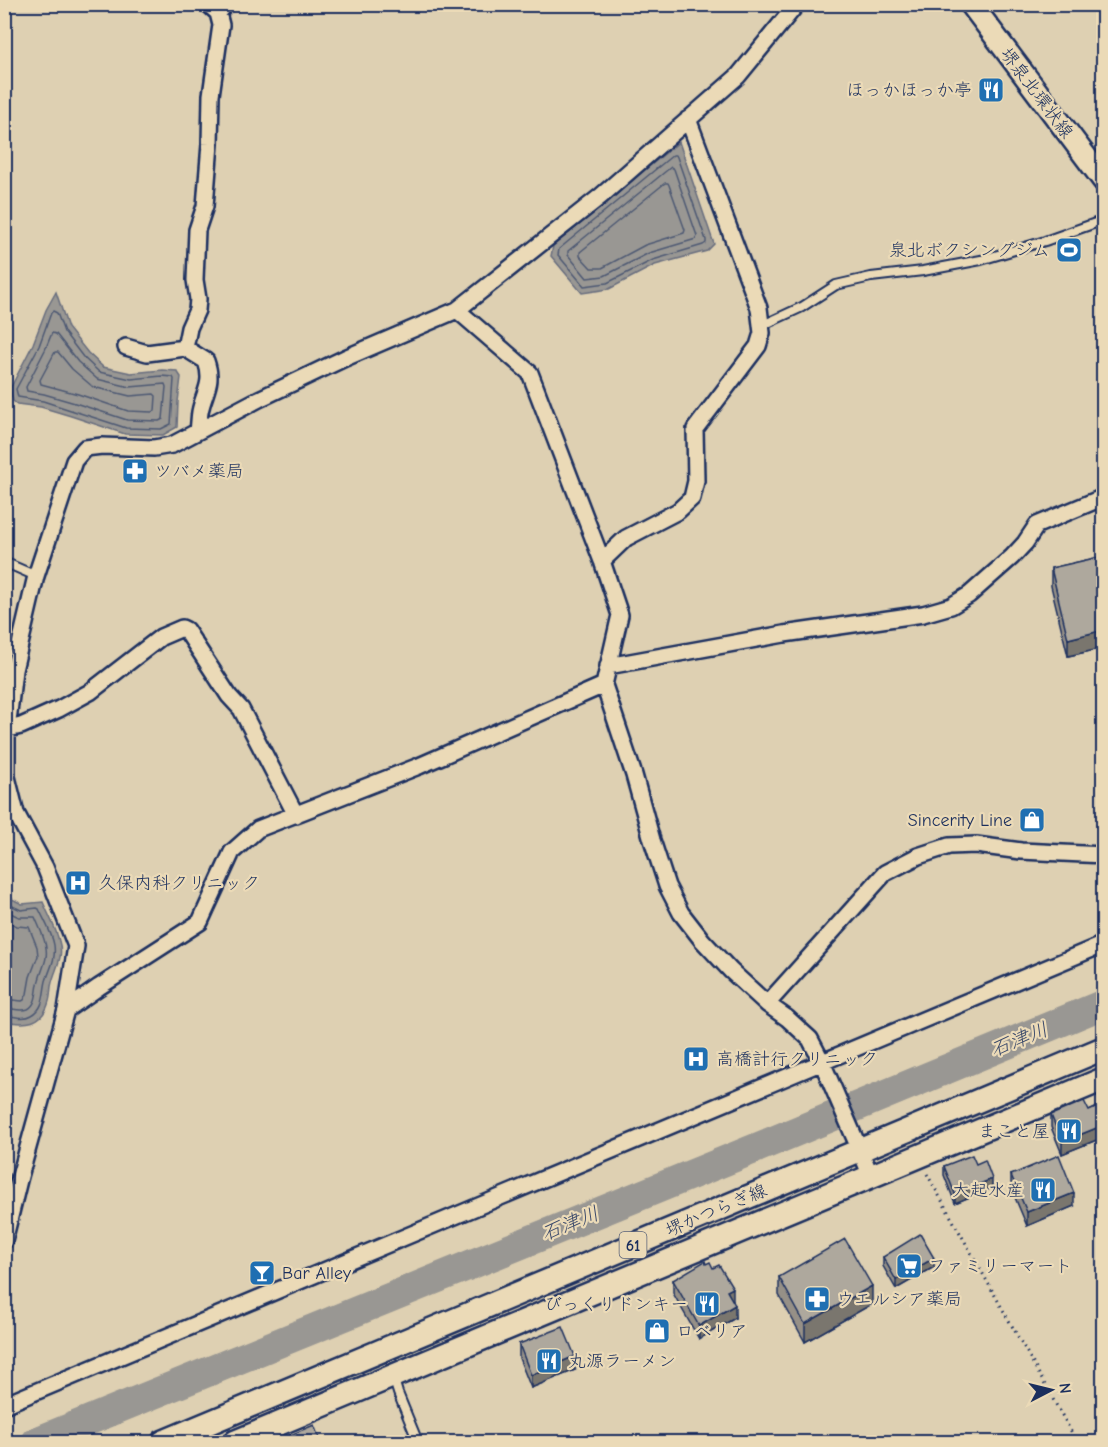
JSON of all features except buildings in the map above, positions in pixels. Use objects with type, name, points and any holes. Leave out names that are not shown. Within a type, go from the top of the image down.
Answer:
[{"type":"main road","name":"堺泉北環状線","points":[[970,4],[1104,181]]},
{"type":"main road","name":"堺かつらぎ線","points":[[163,1443],[856,1141],[1104,1048]]},
{"type":"main road","name":"堺かつらぎ線","points":[[235,1443],[1104,1079]]},
{"type":"street","points":[[4,1241],[12,1180],[66,1010],[76,945],[45,867],[16,813],[7,777],[6,730],[14,670],[36,576],[74,462],[85,448],[102,446],[154,448],[172,445],[345,358],[457,310],[600,196],[738,76],[797,4]]},
{"type":"street","points":[[185,348],[189,328],[197,310],[195,280],[197,230],[205,206],[211,95],[221,26],[218,7]]},
{"type":"street","points":[[602,561],[626,538],[678,511],[692,498],[696,481],[695,429],[758,346],[762,333],[759,308],[688,119]]},
{"type":"street","points":[[457,310],[530,373],[602,561],[620,615],[604,686],[668,886],[681,913],[702,940],[731,971],[810,1039],[871,1176]]},
{"type":"street","points":[[126,347],[147,353],[185,348],[206,361],[210,372],[208,388],[200,411],[198,431]]},
{"type":"street","points":[[608,666],[784,634],[923,614],[951,606],[969,595],[1012,557],[1037,525],[1104,497]]},
{"type":"street","points":[[6,730],[59,709],[90,692],[161,637],[182,628],[186,630],[229,696],[241,709],[296,815]]},
{"type":"street","points":[[66,1010],[200,922],[232,852],[258,829],[419,766],[604,686]]},
{"type":"street","points":[[767,1004],[885,873],[918,856],[948,846],[976,845],[1021,851],[1104,855]]},
{"type":"street","points":[[4,1405],[1104,944]]},
{"type":"lane","points":[[761,326],[802,307],[836,285],[871,277],[923,271],[981,260],[1045,242],[1104,220]]},
{"type":"lane","points":[[4,562],[36,576]]},
{"type":"lane","points":[[393,1377],[418,1443]]},
{"type":"path","points":[[918,1157],[1077,1443]]},
{"type":"water","points":[[679,142],[714,244],[707,251],[655,265],[609,289],[582,293],[551,256],[553,246]]},
{"type":"water","points":[[56,292],[68,328],[88,353],[103,367],[131,373],[177,371],[181,377],[177,427],[163,435],[125,434],[41,407],[17,404],[13,401],[10,389]]},
{"type":"water","points":[[4,895],[22,904],[43,902],[56,931],[60,947],[60,957],[51,984],[50,999],[42,1015],[32,1022],[5,1021]]},
{"type":"waterway","name":"石津川","points":[[36,1442],[1104,1004]]},
{"type":"place","name":"ほっかほっか亭","points":[[991,90]]},
{"type":"place","name":"泉北ボクシングジム","points":[[1069,250]]},
{"type":"place","name":"ツバメ薬局","points":[[135,471]]},
{"type":"place","name":"Sincerity Line","points":[[1032,820]]},
{"type":"place","name":"久保内科クリニック","points":[[78,883]]},
{"type":"place","name":"高橋計行クリニック","points":[[696,1059]]},
{"type":"place","name":"まこと屋","points":[[1069,1131]]},
{"type":"place","name":"大起水産","points":[[1043,1190]]},
{"type":"place","name":"ファミリーマート","points":[[909,1266]]},
{"type":"place","name":"Bar Alley","points":[[262,1273]]},
{"type":"place","name":"ウエルシア薬局","points":[[817,1299]]},
{"type":"place","name":"びっくりドンキー","points":[[707,1304]]},
{"type":"place","name":"ロベリア","points":[[657,1331]]},
{"type":"place","name":"丸源ラーメン","points":[[549,1361]]}]
